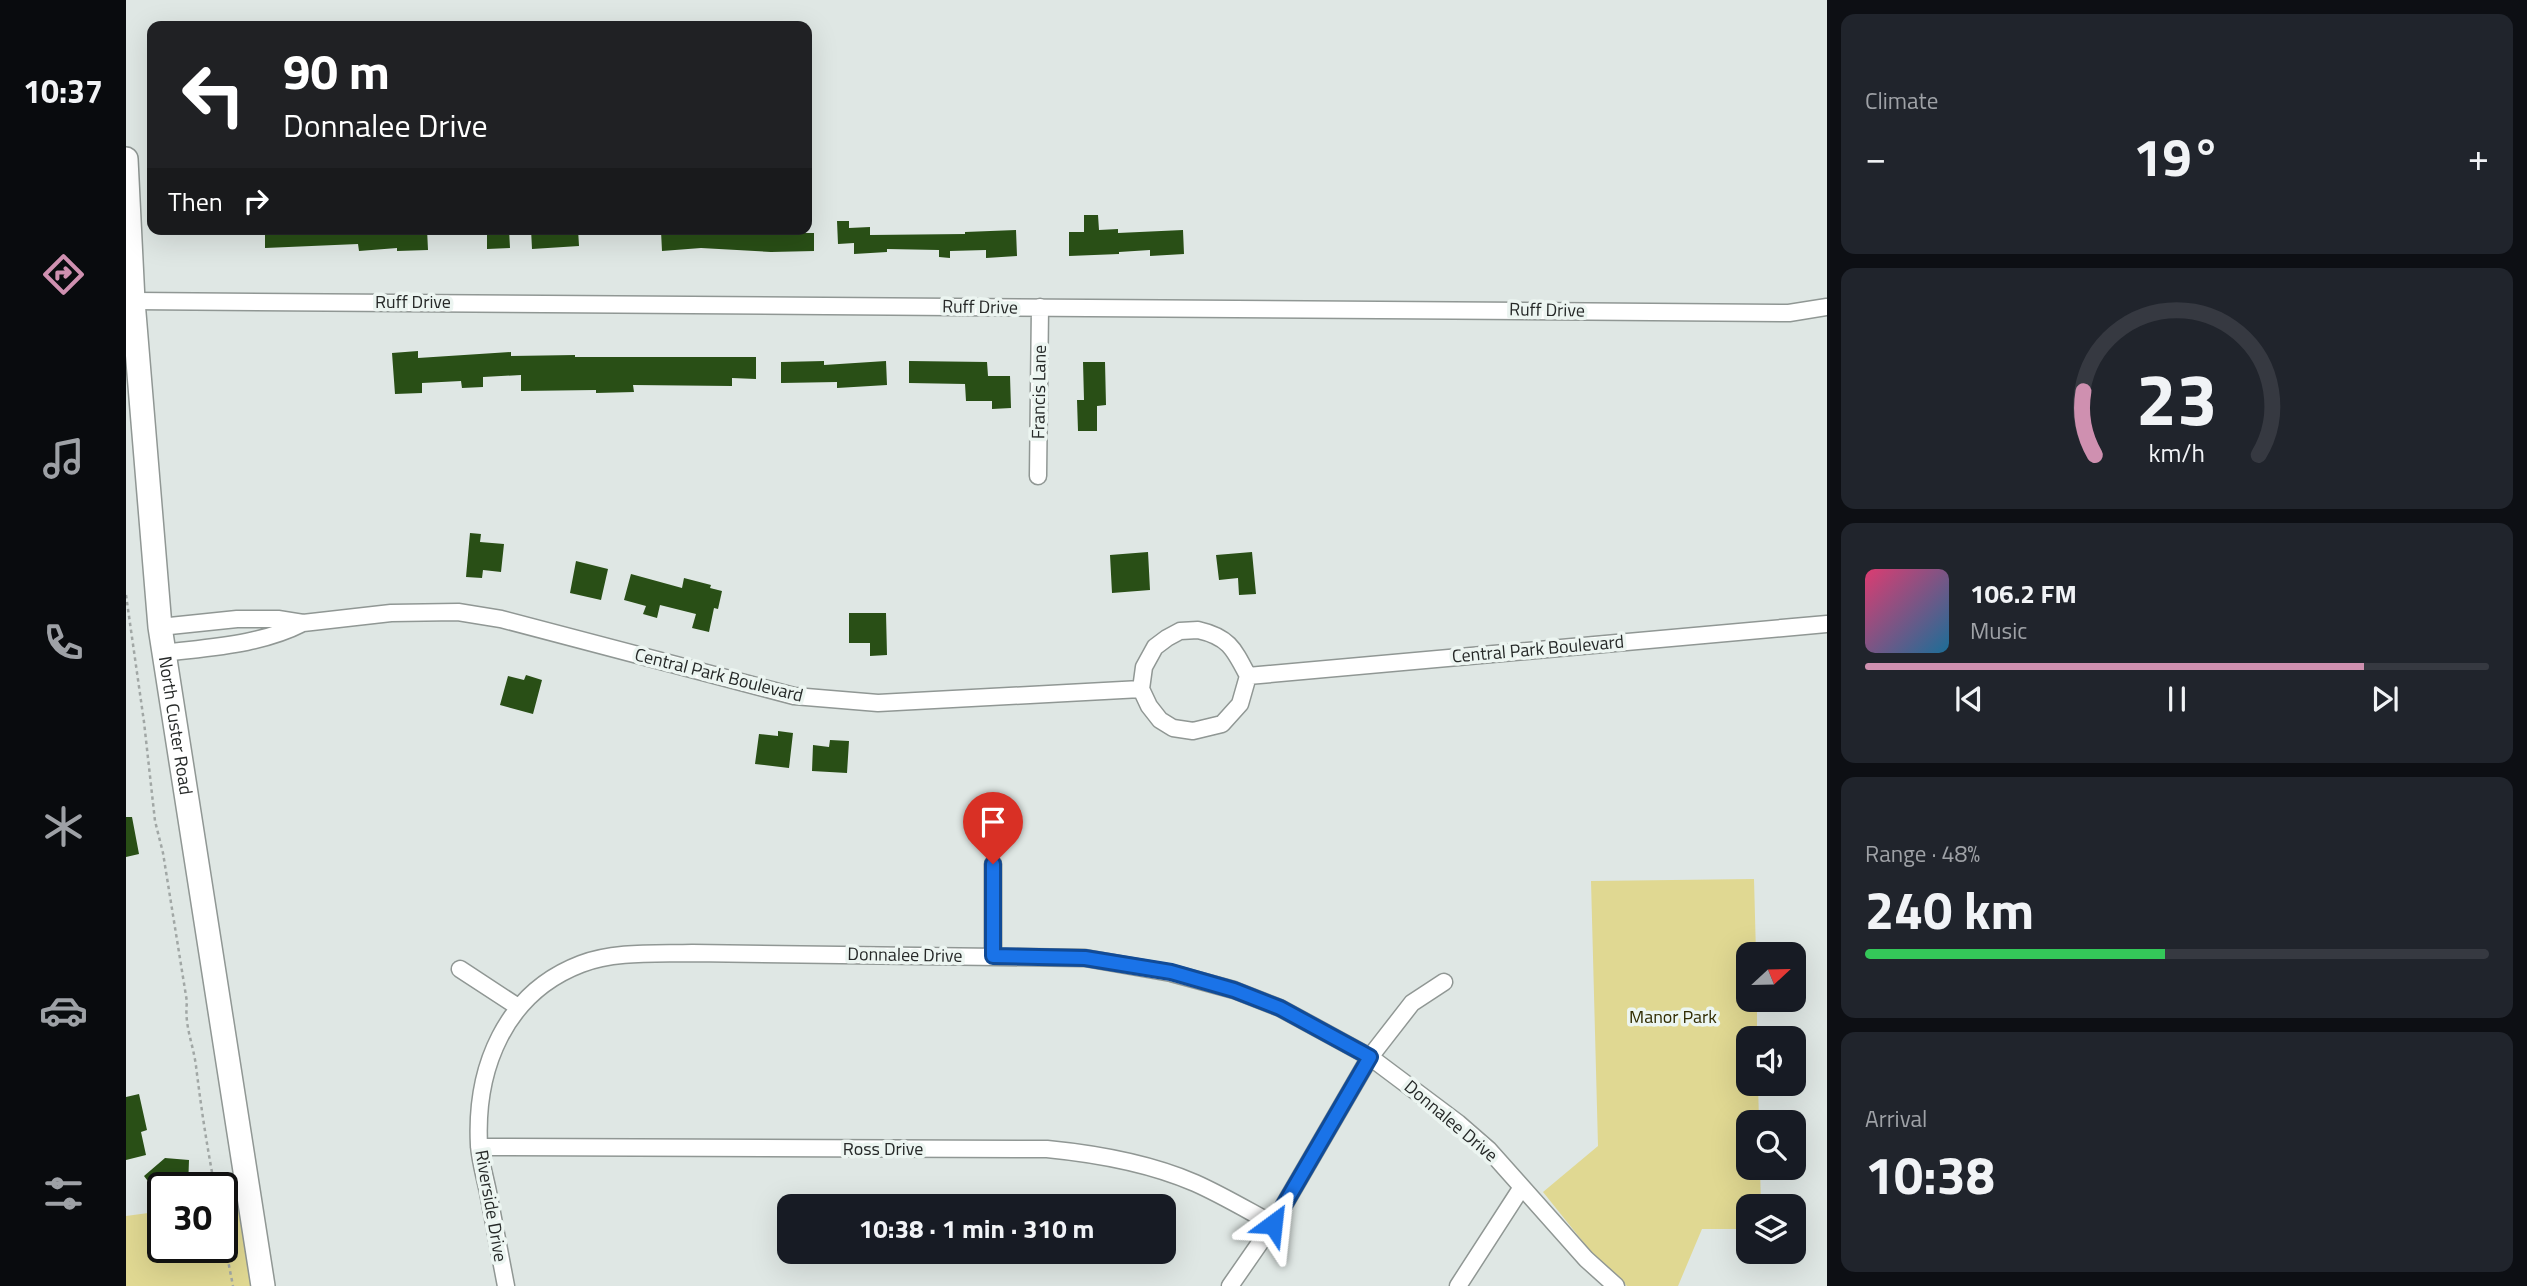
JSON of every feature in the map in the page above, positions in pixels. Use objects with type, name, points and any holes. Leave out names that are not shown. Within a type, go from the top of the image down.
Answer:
[{"type":"street","name":"North Custer Road","points":[[126,159],[133,301],[160,626],[262,1286]]},
{"type":"street","name":"Ruff Drive","points":[[133,301],[1788,313],[1827,307]]},
{"type":"street","name":"Francis Lane","points":[[1038,476],[1040,307]]},
{"type":"street","name":"Central Park Boulevard","points":[[160,626],[237,619],[278,619],[303,623],[391,613],[458,612],[500,619],[794,696],[866,702],[1141,690]]},
{"type":"street","name":"Central Park Boulevard","points":[[164,653],[240,644],[282,634],[303,623]]},
{"type":"street","name":"Central Park Boulevard","points":[[1248,676],[1827,624]]},
{"type":"street","points":[[1198,630],[1223,639],[1234,649],[1248,676],[1240,704],[1222,724],[1193,731],[1173,728],[1160,720],[1141,690],[1144,667],[1155,647],[1180,631],[1198,630]]},
{"type":"street","points":[[993,864],[993,956]]},
{"type":"street","name":"Donnalee Drive","points":[[518,1007],[546,983],[583,963],[643,954],[1085,958],[1171,972],[1234,990],[1280,1008],[1370,1057],[1458,1122],[1489,1150],[1586,1259],[1616,1286]]},
{"type":"street","points":[[460,969],[518,1007]]},
{"type":"street","points":[[1230,1286],[1273,1224],[1370,1057],[1412,1003],[1444,982]]},
{"type":"street","name":"Riverside Drive","points":[[506,1286],[479,1147],[479,1115],[488,1061],[518,1007]]},
{"type":"street","name":"Ross Drive","points":[[479,1147],[1047,1149],[1085,1153],[1154,1168],[1195,1183],[1273,1224]]},
{"type":"street","points":[[1458,1286],[1522,1187]]},
{"type":"path","points":[[126,595],[155,821],[163,853],[187,1002],[185,1017],[196,1064],[197,1087],[212,1172]]},
{"type":"path","points":[[228,1263],[233,1286]]},
{"type":"green space","name":"Manor Park","points":[[1754,879],[1756,942],[1736,942],[1736,1012],[1757,1012],[1757,1026],[1736,1026],[1736,1096],[1758,1096],[1759,1110],[1736,1110],[1736,1180],[1760,1180],[1761,1194],[1736,1194],[1736,1229],[1702,1229],[1678,1286],[1627,1286],[1592,1253],[1543,1192],[1598,1146],[1591,881]]},
{"type":"green space","points":[[238,1207],[251,1286],[126,1286],[126,1216],[147,1213],[147,1263],[238,1263]]},
{"type":"building","points":[[1084,215],[1098,215],[1099,230],[1118,229],[1118,233],[1183,230],[1184,254],[1150,256],[1150,250],[1069,256],[1069,232],[1084,232]]},
{"type":"building","points":[[837,221],[849,221],[849,228],[870,227],[870,235],[965,234],[1016,230],[1017,256],[986,258],[986,250],[950,251],[950,258],[939,257],[939,250],[887,249],[887,252],[854,254],[854,243],[838,244]]},
{"type":"building","points":[[814,233],[814,251],[771,252],[701,248],[662,251],[661,235]]},
{"type":"building","points":[[265,235],[427,235],[428,250],[397,251],[397,248],[359,251],[358,244],[265,248]]},
{"type":"building","points":[[487,235],[509,235],[510,248],[487,249]]},
{"type":"building","points":[[531,235],[578,235],[579,246],[532,249]]},
{"type":"building","points":[[418,351],[418,358],[511,352],[511,356],[756,357],[756,379],[732,378],[732,386],[633,385],[634,392],[596,393],[596,390],[521,391],[521,375],[483,377],[483,387],[462,388],[461,381],[422,383],[422,393],[395,394],[392,353]]},
{"type":"building","points":[[824,361],[824,365],[886,361],[887,385],[837,388],[837,382],[781,383],[781,362]]},
{"type":"building","points":[[909,361],[987,362],[988,376],[1010,376],[1011,408],[992,409],[992,401],[966,401],[965,384],[909,383]]},
{"type":"building","points":[[1083,362],[1105,362],[1106,405],[1097,406],[1097,431],[1078,431],[1077,400],[1084,400]]},
{"type":"building","points":[[470,533],[481,534],[480,542],[504,544],[501,572],[483,570],[482,578],[466,577]]},
{"type":"building","points":[[1148,552],[1150,590],[1112,593],[1110,555]]},
{"type":"building","points":[[1252,552],[1256,594],[1239,595],[1238,578],[1219,580],[1216,555]]},
{"type":"building","points":[[576,561],[608,569],[601,600],[570,593]]},
{"type":"building","points":[[631,574],[682,588],[684,578],[711,585],[710,588],[722,591],[718,609],[714,608],[709,632],[692,628],[696,614],[660,605],[657,618],[643,614],[646,606],[624,600]]},
{"type":"building","points":[[849,613],[886,613],[887,655],[870,656],[870,643],[849,643]]},
{"type":"building","points":[[526,675],[542,680],[533,714],[500,705],[508,676],[524,680]]},
{"type":"building","points":[[778,731],[793,733],[789,768],[755,764],[759,734],[778,736]]},
{"type":"building","points":[[830,740],[849,741],[847,773],[812,771],[813,745],[829,747]]},
{"type":"building","points":[[126,817],[132,817],[139,854],[126,857]]},
{"type":"building","points":[[139,1094],[147,1130],[141,1132],[146,1155],[126,1160],[126,1097]]},
{"type":"building","points":[[165,1158],[189,1160],[189,1172],[149,1172]]},
{"type":"route","points":[[993,864],[993,956],[1085,958],[1171,972],[1234,990],[1280,1008],[1370,1057],[1273,1224]]}]
